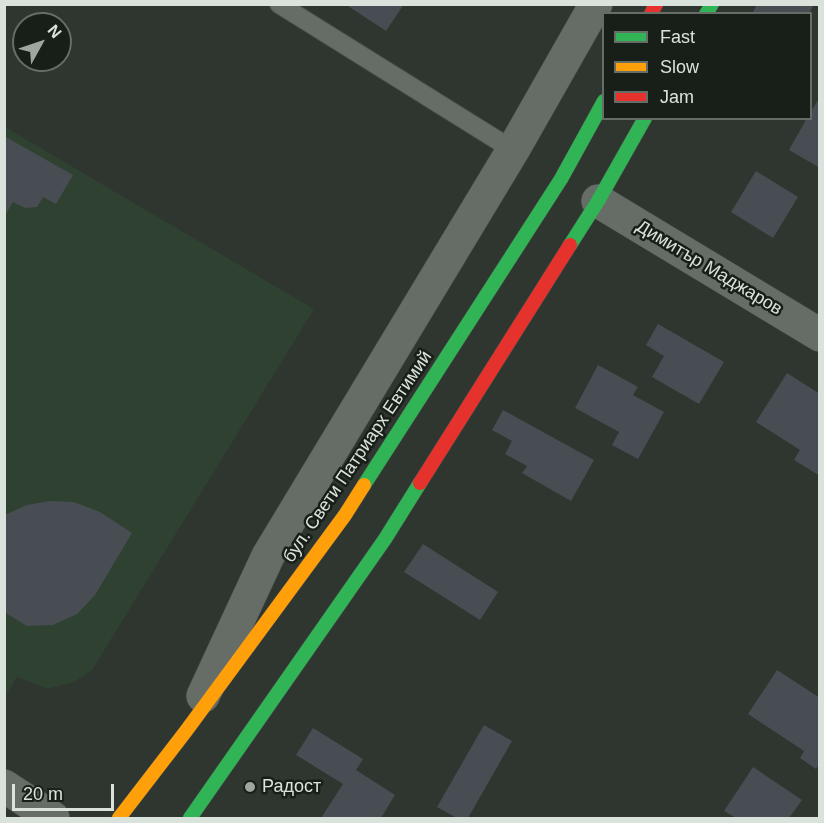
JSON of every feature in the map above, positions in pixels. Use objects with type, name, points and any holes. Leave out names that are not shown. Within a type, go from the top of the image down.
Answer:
[{"type":"main road","name":"бул. Свети Патриарх Евтимий","points":[[119,819],[345,515],[561,179],[602,103]]},
{"type":"main road","points":[[190,819],[385,539],[598,201],[644,120]]},
{"type":"street","points":[[186,731],[268,556],[513,150],[596,4]]},
{"type":"street","name":"Димитър Маджаров","points":[[598,201],[819,335]]},
{"type":"street","points":[[4,786],[53,819]]},
{"type":"lane","points":[[279,4],[513,150]]},
{"type":"shaded area","points":[[5,127],[314,309],[92,670],[74,682],[47,689],[17,677],[5,697]]},
{"type":"building","points":[[345,4],[404,4],[386,31]]},
{"type":"building","points":[[757,4],[814,4],[810,12],[753,12]]},
{"type":"building","points":[[820,97],[820,168],[789,150],[806,120],[812,120],[812,110]]},
{"type":"building","points":[[4,136],[73,175],[56,204],[43,197],[37,207],[25,208],[13,202],[4,217]]},
{"type":"building","points":[[756,171],[798,197],[773,238],[731,212]]},
{"type":"building","points":[[658,324],[724,362],[699,404],[652,377],[664,356],[646,345]]},
{"type":"building","points":[[598,365],[638,387],[633,395],[664,412],[638,459],[612,445],[619,432],[575,408]]},
{"type":"building","points":[[787,373],[820,394],[820,476],[794,460],[800,450],[756,422]]},
{"type":"building","points":[[503,410],[594,460],[571,501],[522,473],[527,466],[505,454],[512,441],[492,430]]},
{"type":"building","points":[[50,501],[74,502],[100,512],[132,533],[95,595],[77,614],[53,625],[27,626],[4,612],[4,514],[27,505]]},
{"type":"building","points":[[423,544],[498,592],[480,620],[404,572]]},
{"type":"building","points":[[777,670],[820,698],[820,763],[816,769],[800,758],[804,751],[748,714]]},
{"type":"building","points":[[484,725],[512,741],[468,818],[457,818],[437,807]]},
{"type":"building","points":[[313,728],[363,759],[356,770],[395,795],[381,818],[321,818],[343,784],[296,755]]},
{"type":"building","points":[[753,767],[802,800],[789,818],[736,818],[724,811]]},
{"type":"traffic: fast","points":[[707,12],[712,4]]},
{"type":"traffic: fast","points":[[364,485],[561,179],[602,105]]},
{"type":"traffic: fast","points":[[570,245],[644,120]]},
{"type":"traffic: fast","points":[[190,818],[385,539],[420,483]]},
{"type":"traffic: slow","points":[[119,818],[345,515],[364,485]]},
{"type":"traffic: jam","points":[[652,12],[656,4]]},
{"type":"traffic: jam","points":[[420,483],[570,245]]},
{"type":"place","name":"Радост","points":[[250,787]]}]
